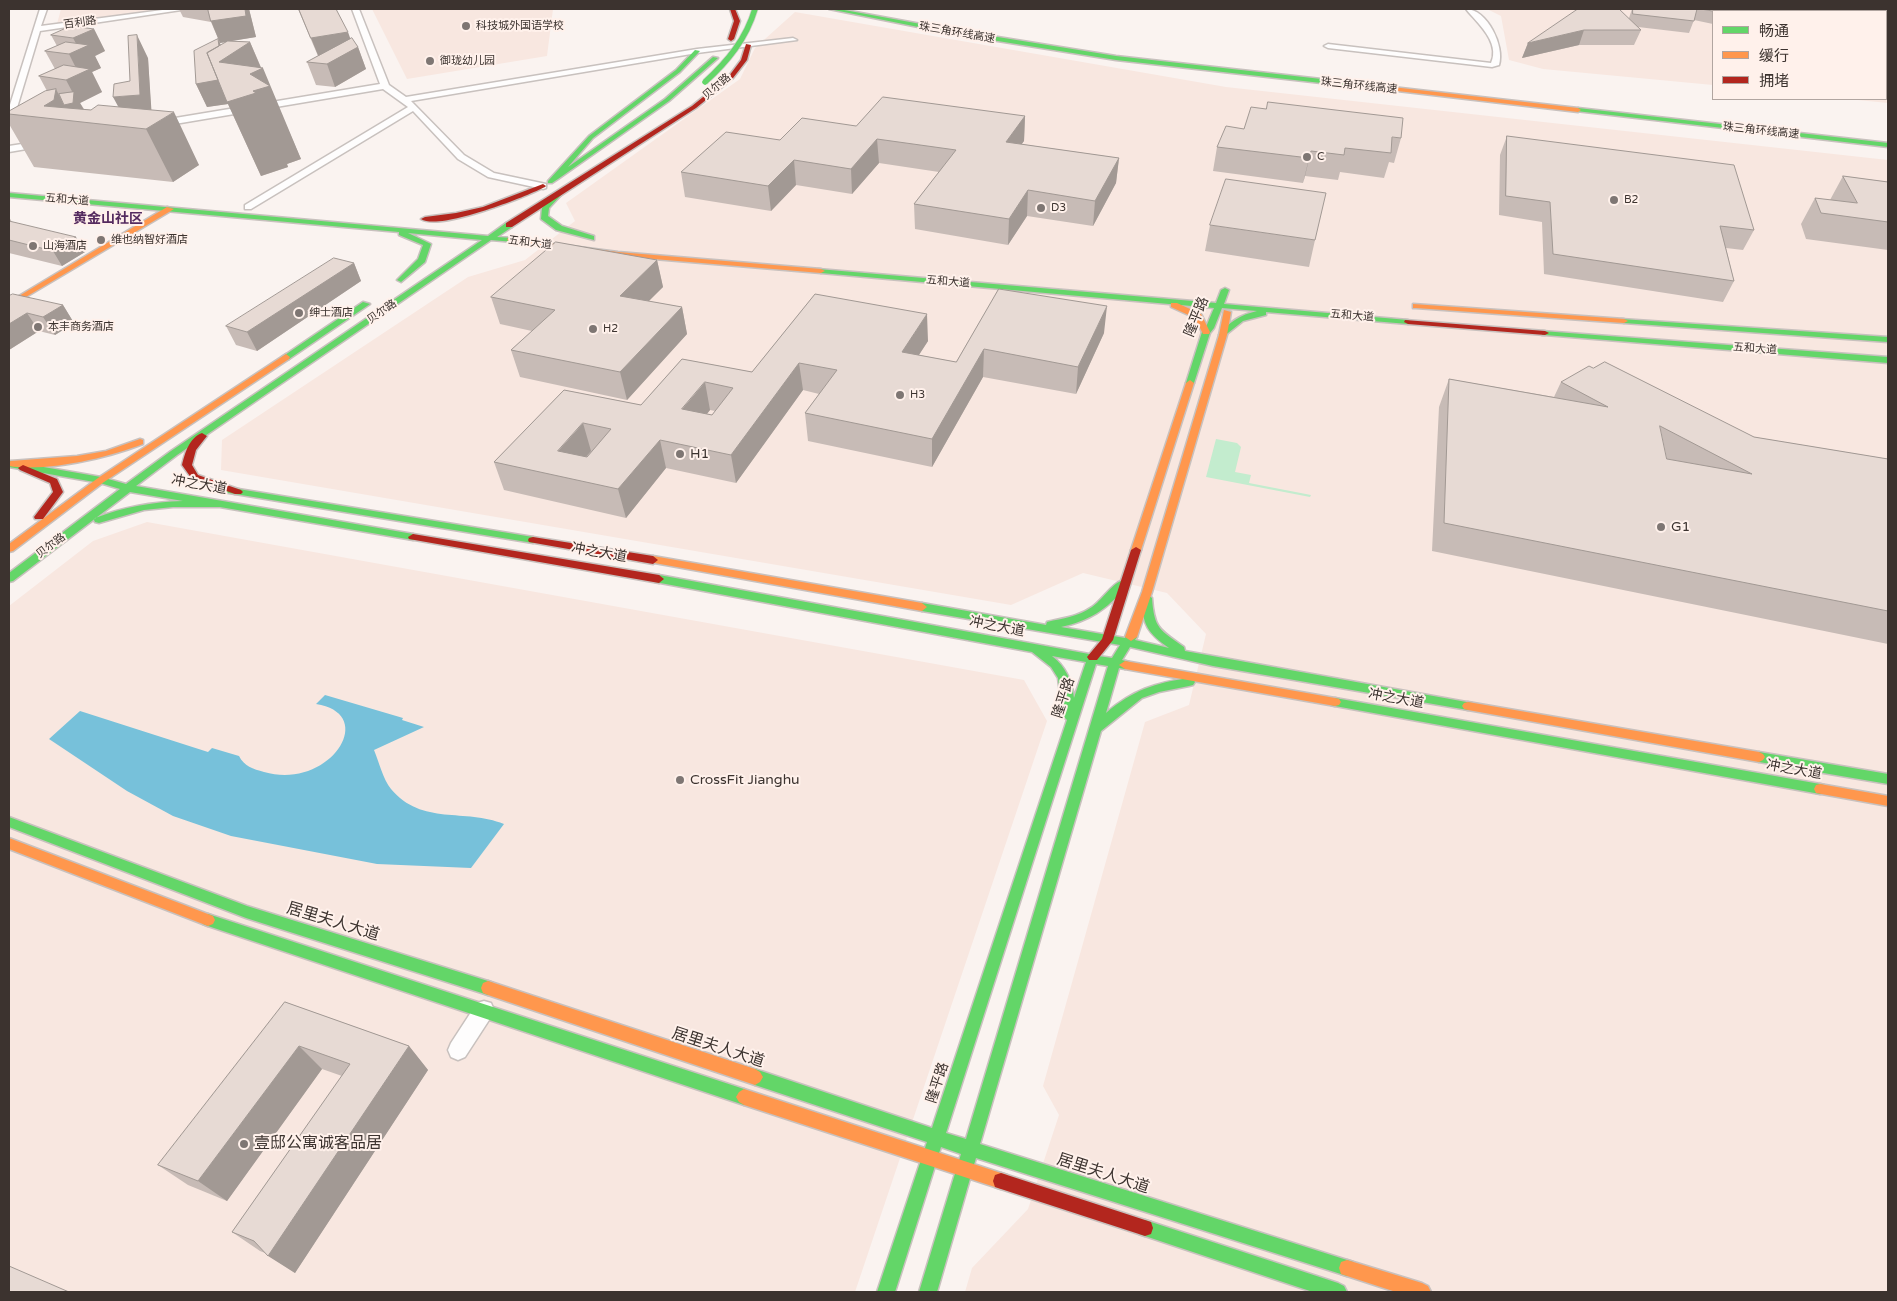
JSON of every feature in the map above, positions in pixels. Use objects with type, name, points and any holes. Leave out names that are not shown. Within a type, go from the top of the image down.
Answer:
[{"type":"main road","points":[[499,216],[667,100],[715,58],[730,39],[737,22],[733,9]]},
{"type":"main road","points":[[559,192],[586,168],[705,82],[720,69],[744,40],[755,9]]},
{"type":"main road","name":"珠三角环线高速","points":[[832,9],[1021,44],[1155,63],[1888,145]]},
{"type":"main road","name":"珠三角环线高速","points":[[859,9],[1117,53],[1888,138]]},
{"type":"main road","name":"贝尔路","points":[[9,578],[127,488],[204,433],[488,238],[694,107],[731,77],[744,60],[748,45]]},
{"type":"main road","points":[[556,178],[591,137],[678,71],[697,51]]},
{"type":"main road","points":[[406,220],[447,219],[484,212],[543,186]]},
{"type":"main road","name":"五和大道","points":[[9,187],[406,220],[477,228],[488,238],[618,254],[1305,311],[1493,329],[1888,360]]},
{"type":"main road","name":"五和大道","points":[[9,195],[386,228],[505,228],[596,238],[548,223],[544,217],[546,208],[559,192]]},
{"type":"main road","points":[[9,305],[170,209]]},
{"type":"main road","name":"贝尔路","points":[[386,228],[413,236],[427,244],[428,250],[423,260],[397,283],[432,260]]},
{"type":"main road","points":[[455,245],[477,228]]},
{"type":"main road","points":[[416,288],[460,265],[496,252],[570,248]]},
{"type":"main road","name":"隆平路","points":[[928,1292],[1115,663],[1129,643],[1147,592],[1223,335],[1225,290]]},
{"type":"main road","name":"贝尔路","points":[[12,546],[101,480],[376,297]]},
{"type":"main road","points":[[1143,298],[1193,312],[1202,319],[1206,332]]},
{"type":"main road","name":"五和大道","points":[[1401,304],[1888,340]]},
{"type":"main road","name":"隆平路","points":[[886,1292],[1092,659],[1107,640],[1206,332],[1223,305]]},
{"type":"main road","points":[[1223,335],[1236,320],[1246,315],[1305,311]]},
{"type":"main road","points":[[10,464],[68,463],[92,460],[132,446],[211,406]]},
{"type":"main road","points":[[204,433],[191,449],[187,466],[196,477],[238,492]]},
{"type":"main road","points":[[10,464],[46,476],[54,481],[58,492],[12,546]]},
{"type":"main road","name":"冲之大道","points":[[10,464],[101,480],[127,488],[631,574],[1003,643],[1888,801]]},
{"type":"main road","name":"冲之大道","points":[[101,480],[142,477],[162,480]]},
{"type":"main road","name":"冲之大道","points":[[181,483],[604,551],[1129,643],[1213,662],[1888,779]]},
{"type":"main road","points":[[39,555],[92,523],[115,512],[141,504],[159,502],[220,504]]},
{"type":"main road","points":[[1006,622],[1048,625],[1075,622],[1092,616],[1108,603],[1129,575]]},
{"type":"main road","points":[[1147,592],[1147,619],[1155,632],[1181,650],[1213,662]]},
{"type":"main road","points":[[1003,643],[1038,652],[1056,662],[1067,677],[1069,730]]},
{"type":"main road","points":[[1096,728],[1119,706],[1150,689],[1168,684],[1209,680]]},
{"type":"main road","name":"居里夫人大道","points":[[9,822],[246,912],[458,978],[936,1138],[1422,1292]]},
{"type":"main road","points":[[9,843],[216,923],[1338,1292]]},
{"type":"street","points":[[9,121],[42,9]]},
{"type":"street","name":"百利路","points":[[36,29],[184,9]]},
{"type":"street","points":[[355,9],[385,86],[414,107],[461,157],[491,175],[543,186]]},
{"type":"street","points":[[1328,46],[1492,65],[1496,63],[1496,56],[1485,24],[1469,9]]},
{"type":"street","points":[[404,100],[697,51],[793,40]]},
{"type":"street","points":[[144,126],[385,86]]},
{"type":"street","points":[[248,207],[414,107]]},
{"type":"street","points":[[9,149],[47,142]]},
{"type":"street","points":[[458,1050],[484,1010]]},
{"type":"shaded area","points":[[61,9],[165,9],[57,24]]},
{"type":"shaded area","name":"科技城外国语学校","points":[[372,9],[553,9],[547,56],[407,79]]},
{"type":"shaded area","points":[[1487,9],[1888,9],[1888,103],[1858,100],[1887,100],[1887,10],[1712,10],[1712,85],[1543,69],[1509,60],[1501,16]]},
{"type":"shaded area","points":[[795,12],[1226,87],[1888,160],[1888,1292],[965,1292],[972,1268],[1028,1209],[1059,1115],[1043,1086],[1145,722],[1189,705],[1206,634],[1167,593],[1083,573],[1011,605],[221,470],[222,440],[468,277],[525,260],[575,221],[566,203],[740,79],[755,48]]},
{"type":"shaded area","points":[[147,522],[1024,680],[1047,721],[855,1292],[9,1292],[9,606],[93,541]]},
{"type":"green space","points":[[1216,439],[1237,443],[1241,447],[1235,472],[1251,475],[1249,483],[1311,495],[1310,497],[1206,477]]},
{"type":"water","points":[[325,695],[403,718],[402,720],[424,727],[374,750],[388,785],[403,800],[416,808],[430,812],[489,819],[504,824],[471,868],[377,864],[231,836],[173,816],[127,791],[49,739],[80,711],[208,752],[212,748],[239,756],[246,765],[260,771],[288,775],[309,771],[326,761],[338,749],[345,735],[344,722],[335,711],[316,704]]},
{"type":"building","points":[[208,9],[245,9],[246,16],[211,21]]},
{"type":"building","points":[[299,9],[336,9],[348,32],[311,38]]},
{"type":"building","points":[[1578,9],[1619,9],[1641,30],[1584,30],[1528,43]]},
{"type":"building","points":[[1633,9],[1697,9],[1694,21],[1633,14]]},
{"type":"building","points":[[1701,9],[1749,9],[1746,10],[1712,11]]},
{"type":"building","points":[[71,26],[94,29],[73,38],[51,35]]},
{"type":"building","points":[[137,35],[140,95],[113,97],[114,84],[130,81],[128,36]]},
{"type":"building","points":[[352,38],[358,47],[327,64],[307,62]]},
{"type":"building","points":[[218,39],[219,46],[207,53],[218,80],[196,84],[194,51]]},
{"type":"building","points":[[228,41],[250,42],[219,62],[263,68],[250,74],[270,86],[253,91],[256,93],[227,102],[207,53]]},
{"type":"building","points":[[66,42],[89,45],[69,54],[45,51]]},
{"type":"building","points":[[64,65],[90,69],[66,80],[39,76]]},
{"type":"building","points":[[56,89],[54,100],[44,106],[91,110],[98,105],[174,112],[146,129],[9,114],[9,111],[45,91]]},
{"type":"building","points":[[74,92],[73,103],[64,105],[59,94]]},
{"type":"building","points":[[883,97],[1025,116],[1006,142],[1119,158],[1095,201],[1028,190],[1009,219],[914,204],[956,150],[877,139],[851,169],[794,160],[768,186],[681,172],[726,132],[780,140],[802,118],[856,126]]},
{"type":"building","points":[[1268,102],[1403,118],[1401,138],[1392,137],[1391,153],[1345,148],[1344,155],[1311,151],[1309,158],[1217,147],[1226,126],[1244,129],[1251,107],[1266,109]]},
{"type":"building","points":[[1507,136],[1734,165],[1754,230],[1720,226],[1734,281],[1553,254],[1550,202],[1506,196]]},
{"type":"building","points":[[1843,176],[1888,182],[1888,222],[1821,213],[1815,198],[1857,203]]},
{"type":"building","points":[[1226,179],[1326,193],[1315,240],[1210,225]]},
{"type":"building","points":[[9,221],[76,237],[53,251],[9,240]]},
{"type":"building","points":[[556,242],[657,260],[620,296],[682,307],[620,372],[511,350],[555,310],[491,297]]},
{"type":"building","points":[[334,258],[354,263],[247,332],[226,326]]},
{"type":"building","points":[[999,289],[1107,306],[1078,367],[984,349],[932,439],[805,413],[837,370],[799,363],[731,455],[660,440],[618,489],[494,462],[564,390],[641,405],[682,359],[752,372],[815,294],[927,314],[902,352],[956,362]],"holes":[[[705,382],[733,388],[712,415],[682,409]],[[583,423],[611,429],[587,457],[558,451]]]},
{"type":"building","points":[[13,294],[63,305],[43,317],[27,313],[9,324],[9,296]]},
{"type":"building","name":"G1","points":[[1605,362],[1754,437],[1888,459],[1888,611],[1444,523],[1449,379],[1608,407],[1561,382],[1589,366],[1593,368]],"holes":[[[1660,426],[1752,474],[1667,459]]]},
{"type":"building","points":[[285,1002],[409,1046],[268,1256],[254,1241],[232,1232],[350,1064],[299,1046],[198,1181],[158,1165]]},
{"type":"building","points":[[9,1266],[69,1292],[9,1292]]},
{"type":"traffic: fast","points":[[705,82],[736,49],[747,31],[755,9]]},
{"type":"traffic: fast","points":[[832,9],[948,31],[1116,58],[1348,84]]},
{"type":"traffic: fast","points":[[550,182],[591,137],[678,71],[697,51]]},
{"type":"traffic: fast","points":[[556,178],[667,100],[715,58]]},
{"type":"traffic: fast","points":[[1578,110],[1888,145]]},
{"type":"traffic: fast","points":[[558,194],[546,208],[544,217],[559,228],[591,238]]},
{"type":"traffic: fast","points":[[9,195],[511,240]]},
{"type":"traffic: fast","points":[[9,578],[174,453],[509,225]]},
{"type":"traffic: fast","points":[[401,280],[422,260],[427,244],[402,233]]},
{"type":"traffic: fast","points":[[821,271],[1408,322]]},
{"type":"traffic: fast","points":[[1190,383],[1206,332],[1210,328],[1225,290]]},
{"type":"traffic: fast","points":[[286,357],[366,304]]},
{"type":"traffic: fast","points":[[1223,335],[1240,319],[1263,313]]},
{"type":"traffic: fast","points":[[1624,321],[1888,340]]},
{"type":"traffic: fast","points":[[1545,333],[1888,360]]},
{"type":"traffic: fast","points":[[9,464],[101,480],[127,488],[413,537]]},
{"type":"traffic: fast","points":[[220,489],[533,540]]},
{"type":"traffic: fast","points":[[99,520],[129,510],[158,505],[220,504]]},
{"type":"traffic: fast","points":[[659,579],[1125,665]]},
{"type":"traffic: fast","points":[[1051,625],[1073,620],[1090,613],[1106,602],[1121,585]]},
{"type":"traffic: fast","points":[[1147,598],[1148,618],[1154,630],[1180,650]]},
{"type":"traffic: fast","points":[[922,607],[1129,643],[1213,662],[1468,706]]},
{"type":"traffic: fast","points":[[928,1292],[1115,663],[1131,637]]},
{"type":"traffic: fast","points":[[1037,651],[1055,664],[1064,678],[1068,694],[1069,716]]},
{"type":"traffic: fast","points":[[886,1292],[1093,657]]},
{"type":"traffic: fast","points":[[1098,727],[1138,695],[1159,687],[1189,682]]},
{"type":"traffic: fast","points":[[1335,702],[1820,789]]},
{"type":"traffic: fast","points":[[1759,757],[1888,779]]},
{"type":"traffic: fast","points":[[9,822],[246,912],[488,988]]},
{"type":"traffic: fast","points":[[208,920],[744,1097]]},
{"type":"traffic: fast","points":[[755,1077],[971,1149],[1347,1268]]},
{"type":"traffic: fast","points":[[1145,1228],[1338,1292]]},
{"type":"traffic: slow","points":[[1348,84],[1578,110]]},
{"type":"traffic: slow","points":[[9,305],[170,209]]},
{"type":"traffic: slow","points":[[511,240],[618,254],[821,271]]},
{"type":"traffic: slow","points":[[1174,305],[1198,316],[1206,332]]},
{"type":"traffic: slow","points":[[1416,306],[1624,321]]},
{"type":"traffic: slow","points":[[1131,637],[1147,592],[1223,335],[1227,312]]},
{"type":"traffic: slow","points":[[9,549],[101,480],[286,357]]},
{"type":"traffic: slow","points":[[1136,550],[1190,383]]},
{"type":"traffic: slow","points":[[11,464],[44,463],[93,457],[140,442]]},
{"type":"traffic: slow","points":[[653,560],[922,607]]},
{"type":"traffic: slow","points":[[1125,665],[1335,702]]},
{"type":"traffic: slow","points":[[1468,706],[1759,757]]},
{"type":"traffic: slow","points":[[1820,789],[1888,801]]},
{"type":"traffic: slow","points":[[9,843],[208,920]]},
{"type":"traffic: slow","points":[[488,988],[755,1077]]},
{"type":"traffic: slow","points":[[744,1097],[1001,1181]]},
{"type":"traffic: slow","points":[[1347,1268],[1422,1292]]},
{"type":"traffic: jam","points":[[731,39],[737,21],[733,9]]},
{"type":"traffic: jam","points":[[509,225],[694,107],[731,77],[744,60],[748,45]]},
{"type":"traffic: jam","points":[[425,219],[456,216],[486,208],[543,186]]},
{"type":"traffic: jam","points":[[1408,322],[1545,333]]},
{"type":"traffic: jam","points":[[202,436],[191,449],[187,465],[195,477],[238,492]]},
{"type":"traffic: jam","points":[[23,468],[54,481],[58,492],[39,517]]},
{"type":"traffic: jam","points":[[413,537],[659,579]]},
{"type":"traffic: jam","points":[[533,540],[653,560]]},
{"type":"traffic: jam","points":[[1093,657],[1107,640],[1136,550]]},
{"type":"traffic: jam","points":[[1001,1181],[1145,1228]]},
{"type":"place","name":"科技城外国语学校","points":[[466,26]]},
{"type":"place","name":"御珑幼儿园","points":[[430,61]]},
{"type":"place","name":"C","points":[[1307,157]]},
{"type":"place","name":"B2","points":[[1614,200]]},
{"type":"place","name":"D3","points":[[1041,208]]},
{"type":"place","name":"维也纳智好酒店","points":[[101,240]]},
{"type":"place","name":"山海酒店","points":[[33,246]]},
{"type":"place","name":"绅士酒店","points":[[299,313]]},
{"type":"place","name":"本丰商务酒店","points":[[38,327]]},
{"type":"place","name":"H2","points":[[593,329]]},
{"type":"place","name":"H3","points":[[900,395]]},
{"type":"place","name":"H1","points":[[680,454]]},
{"type":"place","name":"G1","points":[[1661,527]]},
{"type":"place","name":"CrossFit Jianghu","points":[[680,780]]},
{"type":"place","name":"壹邸公寓诚客品居","points":[[244,1144]]},
{"type":"district","name":"黄金山社区","points":[[108,219]]}]
